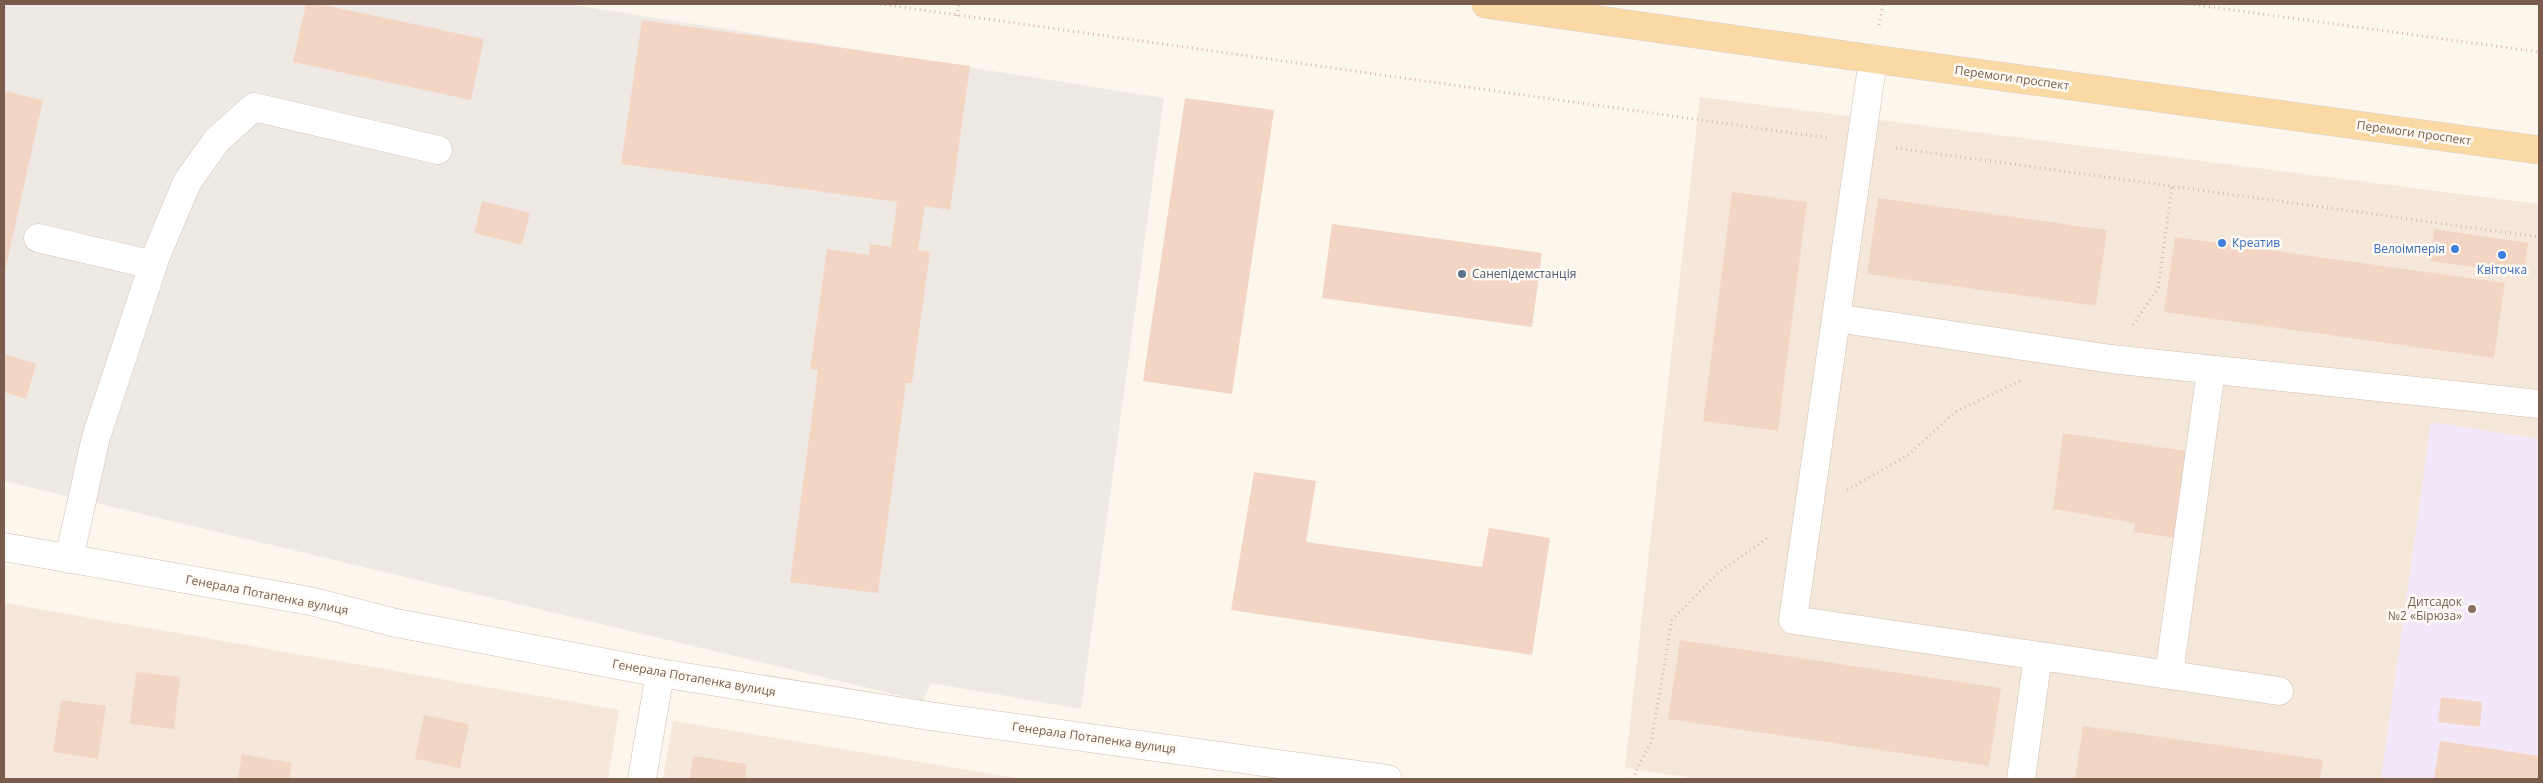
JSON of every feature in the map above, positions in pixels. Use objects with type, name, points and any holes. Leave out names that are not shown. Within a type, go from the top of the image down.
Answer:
[{"type":"main road","name":"Перемоги проспект","points":[[1486,4],[2539,150]]},
{"type":"street","points":[[1873,59],[1793,620],[2279,691]]},
{"type":"street","points":[[69,559],[96,437],[153,266],[187,182],[217,140],[254,107],[438,150]]},
{"type":"street","points":[[38,238],[153,266]]},
{"type":"street","points":[[1836,318],[2111,359],[2539,404]]},
{"type":"street","points":[[2169,674],[2211,371]]},
{"type":"street","name":"Генерала Потапенка вулиця","points":[[4,547],[310,602],[396,623],[660,673],[929,716],[1388,779]]},
{"type":"street","points":[[2021,779],[2038,656]]},
{"type":"street","points":[[642,779],[660,673]]},
{"type":"path","points":[[880,4],[2172,187],[2539,237]]},
{"type":"path","points":[[957,16],[959,4]]},
{"type":"path","points":[[2189,4],[2539,52]]},
{"type":"path","points":[[2111,359],[2158,288],[2172,187]]},
{"type":"shaded area","points":[[4,4],[567,4],[1164,98],[1081,709],[931,683],[923,701],[4,481]]},
{"type":"shaded area","points":[[1700,97],[2539,204],[2539,779],[1701,779],[1625,768]]},
{"type":"shaded area","name":"Дитсадок №2 «Бірюза»","points":[[2431,422],[2539,439],[2539,779],[2381,779]]},
{"type":"shaded area","points":[[4,603],[619,710],[608,779],[4,779]]},
{"type":"shaded area","points":[[673,721],[1022,779],[663,779]]},
{"type":"building","points":[[306,4],[319,4],[484,39],[471,100],[293,62]]},
{"type":"building","points":[[642,20],[970,66],[950,210],[925,206],[918,250],[930,252],[912,383],[906,383],[878,593],[790,582],[818,370],[810,369],[827,249],[869,255],[870,244],[891,247],[897,202],[621,164]]},
{"type":"building","points":[[4,91],[43,100],[5,271],[4,271]]},
{"type":"building","points":[[1185,98],[1274,110],[1232,394],[1143,381]]},
{"type":"building","points":[[1732,192],[1807,202],[1778,431],[1703,421]]},
{"type":"building","points":[[1878,198],[2107,230],[2096,306],[1867,274]]},
{"type":"building","points":[[482,201],[530,213],[522,245],[474,233]]},
{"type":"building","points":[[1332,224],[1542,253],[1532,327],[1322,298]]},
{"type":"building","points":[[2434,229],[2528,243],[2524,274],[2430,261]]},
{"type":"building","points":[[2175,237],[2505,283],[2494,358],[2164,312]]},
{"type":"building","points":[[4,354],[36,364],[26,399],[4,392]]},
{"type":"building","points":[[2063,433],[2187,451],[2175,538],[2134,532],[2135,523],[2053,509]]},
{"type":"building","points":[[1254,472],[1316,481],[1306,542],[1482,567],[1489,528],[1550,538],[1532,655],[1231,610]]},
{"type":"building","points":[[1680,640],[2001,688],[1989,766],[1668,719]]},
{"type":"building","points":[[136,672],[180,677],[174,729],[130,724]]},
{"type":"building","points":[[2441,697],[2482,702],[2480,727],[2438,722]]},
{"type":"building","points":[[61,700],[106,706],[98,759],[53,752]]},
{"type":"building","points":[[424,715],[469,724],[460,768],[415,759]]},
{"type":"building","points":[[2083,726],[2323,760],[2320,779],[2075,779]]},
{"type":"building","points":[[2440,741],[2539,756],[2539,779],[2434,779]]},
{"type":"building","points":[[242,754],[292,763],[289,779],[238,779]]},
{"type":"building","points":[[693,756],[747,764],[745,779],[690,779]]},
{"type":"place","name":"Креатив","points":[[2222,243]]},
{"type":"place","name":"Велоімперія","points":[[2455,249]]},
{"type":"place","name":"Квіточка","points":[[2502,255]]},
{"type":"place","name":"Санепідемстанція","points":[[1462,274]]},
{"type":"place","name":"Дитсадок №2 «Бірюза»","points":[[2472,609]]}]
